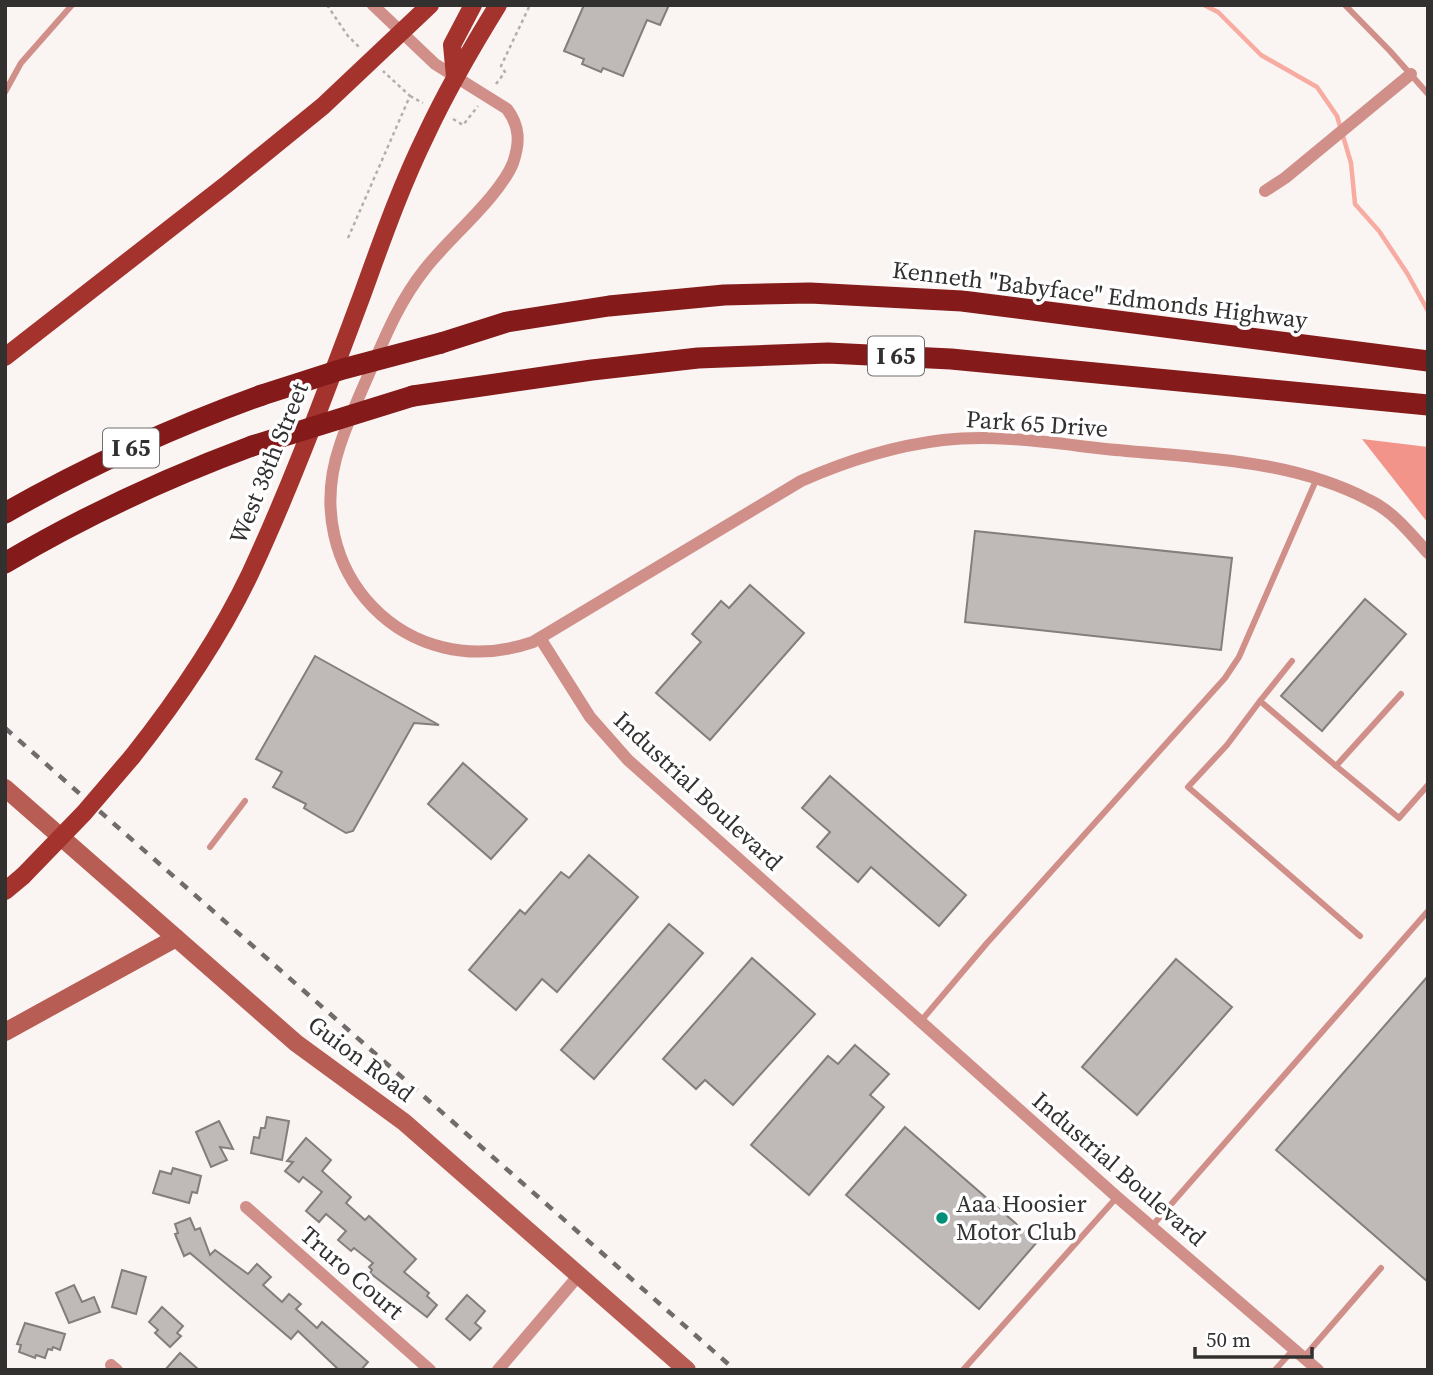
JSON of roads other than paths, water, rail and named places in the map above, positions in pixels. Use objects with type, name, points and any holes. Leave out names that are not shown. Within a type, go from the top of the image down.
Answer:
[{"type":"highway","name":"Kenneth \"Babyface\" Edmonds Highway","points":[[5,513],[65,479],[129,448],[262,395],[507,322],[609,306],[714,296],[810,293],[962,301],[1428,361]]},
{"type":"highway","name":"I 65","points":[[5,563],[116,503],[185,472],[252,446],[413,396],[592,370],[698,358],[828,353],[951,359],[1428,405]]},
{"type":"main road","points":[[5,357],[323,106],[403,34],[430,5]]},
{"type":"main road","points":[[455,77],[452,46],[473,5]]},
{"type":"main road","name":"West 38th Street","points":[[5,891],[84,813],[132,757],[189,680],[229,614],[297,466],[424,137],[455,77],[498,5]]},
{"type":"street","points":[[373,5],[435,64],[507,109],[519,135],[516,154],[504,180],[426,267],[397,311],[355,406],[332,468],[329,498],[331,528],[343,564],[357,590],[382,617],[413,637],[454,650],[476,652],[505,650],[540,638]]},
{"type":"street","points":[[1265,191],[1285,178],[1411,74]]},
{"type":"street","name":"Park 65 Drive","points":[[540,638],[801,481],[891,448],[963,438],[1007,439],[1280,468],[1317,478],[1378,505],[1404,525],[1428,553]]},
{"type":"street","name":"Industrial Boulevard","points":[[540,638],[581,705],[617,749],[1117,1197],[1318,1370]]},
{"type":"street","name":"Guion Road","points":[[5,788],[296,1043],[404,1122],[688,1370]]},
{"type":"street","points":[[5,1032],[176,938]]},
{"type":"street","name":"Truro Court","points":[[246,1207],[430,1370]]},
{"type":"street","points":[[498,1370],[579,1275]]},
{"type":"lane","points":[[5,92],[21,63],[72,5]]},
{"type":"lane","points":[[1345,5],[1428,94]]},
{"type":"lane","points":[[921,1021],[996,933],[1225,678],[1239,657],[1317,478]]},
{"type":"lane","points":[[1293,661],[1227,744],[1188,787],[1360,936]]},
{"type":"lane","points":[[1336,766],[1401,694]]},
{"type":"lane","points":[[1260,701],[1399,818],[1428,785]]},
{"type":"lane","points":[[210,847],[245,802]]},
{"type":"lane","points":[[1152,1226],[1428,911]]},
{"type":"lane","points":[[963,1370],[1117,1197]]},
{"type":"lane","points":[[1275,1370],[1299,1353],[1381,1268]]},
{"type":"waterway","points":[[1204,5],[1218,12],[1261,55],[1317,87],[1337,116],[1351,163],[1355,204],[1379,231],[1428,311]]},
{"type":"railway","points":[[5,728],[735,1370]]},
{"type":"place","name":"Aaa Hoosier Motor Club","points":[[942,1218]]}]
